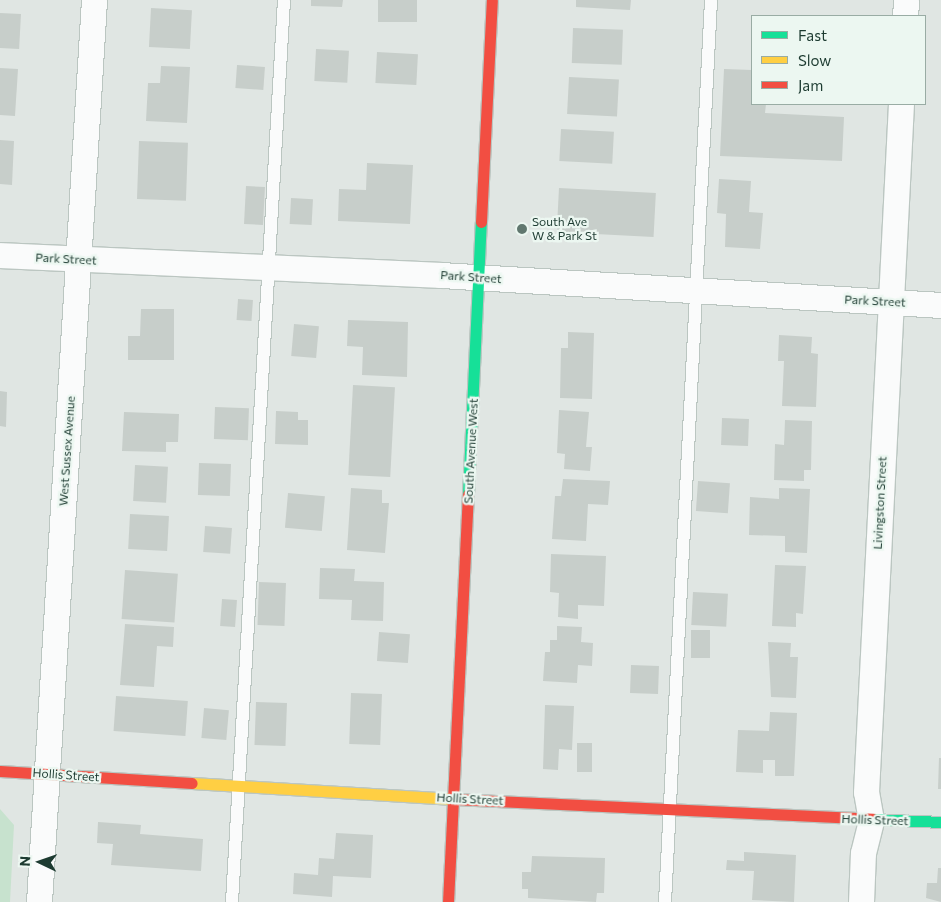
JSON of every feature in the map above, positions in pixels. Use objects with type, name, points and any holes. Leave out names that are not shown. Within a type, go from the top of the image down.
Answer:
[{"type":"street","name":"West Sussex Avenue","points":[[39,902],[45,774],[80,260],[94,0]]},
{"type":"street","name":"South Avenue West","points":[[448,902],[492,0]]},
{"type":"street","points":[[906,0],[906,15]]},
{"type":"street","name":"Livingston Street","points":[[861,902],[863,854],[871,820],[866,792],[901,105]]},
{"type":"street","name":"Park Street","points":[[0,255],[479,277],[697,292],[941,304]]},
{"type":"street","name":"Hollis Street","points":[[0,771],[453,799],[669,807],[871,820],[941,822]]},
{"type":"lane","points":[[232,902],[271,267],[284,0]]},
{"type":"lane","points":[[665,902],[711,0]]},
{"type":"green space","points":[[0,809],[14,825],[10,902],[0,902]]},
{"type":"building","points":[[311,0],[343,0],[342,7],[311,6]]},
{"type":"building","points":[[378,0],[417,0],[417,22],[378,22]]},
{"type":"building","points":[[576,0],[631,0],[630,10],[576,7]]},
{"type":"building","points":[[151,8],[192,10],[190,49],[149,47]]},
{"type":"building","points":[[0,13],[21,14],[19,49],[0,48]]},
{"type":"building","points":[[573,28],[623,30],[622,65],[572,63]]},
{"type":"building","points":[[316,49],[349,51],[347,83],[314,81]]},
{"type":"building","points":[[377,52],[418,54],[416,85],[375,83]]},
{"type":"building","points":[[237,65],[265,67],[263,90],[235,88]]},
{"type":"building","points":[[161,66],[190,67],[187,123],[146,121],[148,83],[160,83]]},
{"type":"building","points":[[0,68],[18,69],[15,116],[0,115]]},
{"type":"building","points":[[724,69],[751,70],[751,105],[766,105],[765,113],[844,117],[842,161],[720,156]]},
{"type":"building","points":[[569,77],[619,80],[617,117],[567,114]]},
{"type":"building","points":[[561,129],[614,132],[612,164],[559,161]]},
{"type":"building","points":[[0,140],[14,141],[12,185],[0,184]]},
{"type":"building","points":[[139,141],[188,143],[186,201],[137,199]]},
{"type":"building","points":[[367,163],[413,165],[410,224],[338,221],[339,189],[366,190]]},
{"type":"building","points":[[719,179],[751,181],[749,212],[763,213],[760,249],[725,247],[726,214],[717,213]]},
{"type":"building","points":[[246,186],[265,187],[263,225],[244,224]]},
{"type":"building","points":[[559,188],[656,193],[654,237],[557,232]]},
{"type":"building","points":[[291,198],[313,199],[312,225],[290,224]]},
{"type":"building","points":[[238,299],[253,300],[251,321],[237,320]]},
{"type":"building","points":[[141,309],[174,309],[174,360],[128,360],[128,336],[140,336]]},
{"type":"building","points":[[348,320],[408,322],[407,377],[362,375],[363,347],[347,346]]},
{"type":"building","points":[[294,324],[319,326],[316,358],[291,356]]},
{"type":"building","points":[[568,332],[594,333],[592,399],[560,398],[561,348],[568,348]]},
{"type":"building","points":[[779,335],[812,337],[811,353],[818,354],[816,407],[782,406],[784,361],[778,361]]},
{"type":"building","points":[[353,385],[395,387],[390,477],[348,475]]},
{"type":"building","points":[[0,391],[7,392],[6,427],[0,426]]},
{"type":"building","points":[[215,407],[249,408],[248,440],[214,439]]},
{"type":"building","points":[[559,410],[589,412],[586,447],[592,447],[590,471],[564,469],[565,454],[557,453]]},
{"type":"building","points":[[276,411],[298,412],[298,420],[308,420],[308,445],[275,444]]},
{"type":"building","points":[[124,412],[179,414],[178,442],[166,442],[166,452],[122,451]]},
{"type":"building","points":[[722,418],[749,419],[748,446],[721,445]]},
{"type":"building","points":[[785,420],[812,421],[811,470],[804,470],[804,481],[774,480],[775,444],[784,445]]},
{"type":"building","points":[[199,463],[231,464],[230,496],[198,495]]},
{"type":"building","points":[[135,465],[168,467],[166,503],[133,501]]},
{"type":"building","points":[[563,479],[610,481],[608,505],[588,504],[586,541],[552,539],[555,496],[561,496]]},
{"type":"building","points":[[698,481],[730,483],[728,513],[696,511]]},
{"type":"building","points":[[351,488],[382,490],[382,503],[389,503],[385,553],[347,550]]},
{"type":"building","points":[[779,488],[810,489],[807,553],[785,552],[785,536],[749,535],[750,497],[779,499]]},
{"type":"building","points":[[288,493],[325,496],[322,531],[285,528]]},
{"type":"building","points":[[130,514],[169,516],[167,551],[128,549]]},
{"type":"building","points":[[205,526],[232,528],[230,554],[203,552]]},
{"type":"building","points":[[551,554],[606,556],[604,606],[578,605],[578,619],[558,617],[559,593],[550,592]]},
{"type":"building","points":[[775,565],[806,566],[803,614],[796,613],[796,627],[772,626]]},
{"type":"building","points":[[320,568],[355,569],[354,581],[384,582],[383,621],[351,620],[352,600],[319,599]]},
{"type":"building","points":[[125,570],[178,574],[174,623],[122,619]]},
{"type":"building","points":[[259,582],[286,583],[284,626],[257,625]]},
{"type":"building","points":[[693,592],[728,594],[726,627],[691,625]]},
{"type":"building","points":[[222,599],[237,600],[235,627],[220,626]]},
{"type":"building","points":[[125,624],[174,627],[173,647],[157,646],[154,687],[120,685]]},
{"type":"building","points":[[557,626],[582,627],[581,642],[593,643],[592,666],[578,665],[577,683],[543,681],[545,652],[550,652],[550,640],[557,640]]},
{"type":"building","points":[[691,630],[710,630],[710,658],[691,658]]},
{"type":"building","points":[[379,632],[410,634],[408,663],[377,661]]},
{"type":"building","points":[[768,642],[791,643],[790,657],[798,657],[796,698],[771,697]]},
{"type":"building","points":[[631,665],[659,666],[658,694],[630,693]]},
{"type":"building","points":[[351,693],[382,694],[380,745],[349,744]]},
{"type":"building","points":[[116,696],[188,701],[185,736],[114,731]]},
{"type":"building","points":[[256,702],[287,703],[285,746],[254,745]]},
{"type":"building","points":[[545,705],[574,706],[572,750],[559,749],[558,770],[543,769]]},
{"type":"building","points":[[204,708],[229,710],[226,740],[201,738]]},
{"type":"building","points":[[770,712],[797,713],[794,776],[775,776],[775,760],[763,760],[763,773],[736,772],[738,730],[769,731]]},
{"type":"building","points":[[577,743],[592,743],[592,772],[577,772]]},
{"type":"building","points":[[939,758],[941,758],[941,789],[938,789]]},
{"type":"building","points":[[98,822],[141,825],[140,834],[203,839],[201,871],[111,865],[113,844],[97,843]]},
{"type":"building","points":[[336,833],[373,835],[371,878],[333,876],[332,897],[293,894],[294,873],[318,875],[319,858],[334,859]]},
{"type":"building","points":[[744,852],[796,855],[794,902],[752,900],[754,871],[726,870],[727,860],[744,861]]},
{"type":"building","points":[[532,856],[605,858],[604,893],[597,893],[596,902],[528,898],[528,889],[522,889],[522,872],[531,872]]},
{"type":"building","points":[[938,868],[941,868],[941,902],[926,898],[927,883],[937,883]]},
{"type":"traffic: fast","points":[[468,494],[481,222]]},
{"type":"traffic: fast","points":[[873,819],[941,822]]},
{"type":"traffic: slow","points":[[192,783],[454,799]]},
{"type":"traffic: jam","points":[[481,222],[492,0]]},
{"type":"traffic: jam","points":[[448,902],[468,494]]},
{"type":"traffic: jam","points":[[0,771],[192,783]]},
{"type":"traffic: jam","points":[[454,799],[873,819]]},
{"type":"place","name":"South Ave W & Park St","points":[[522,229]]}]
